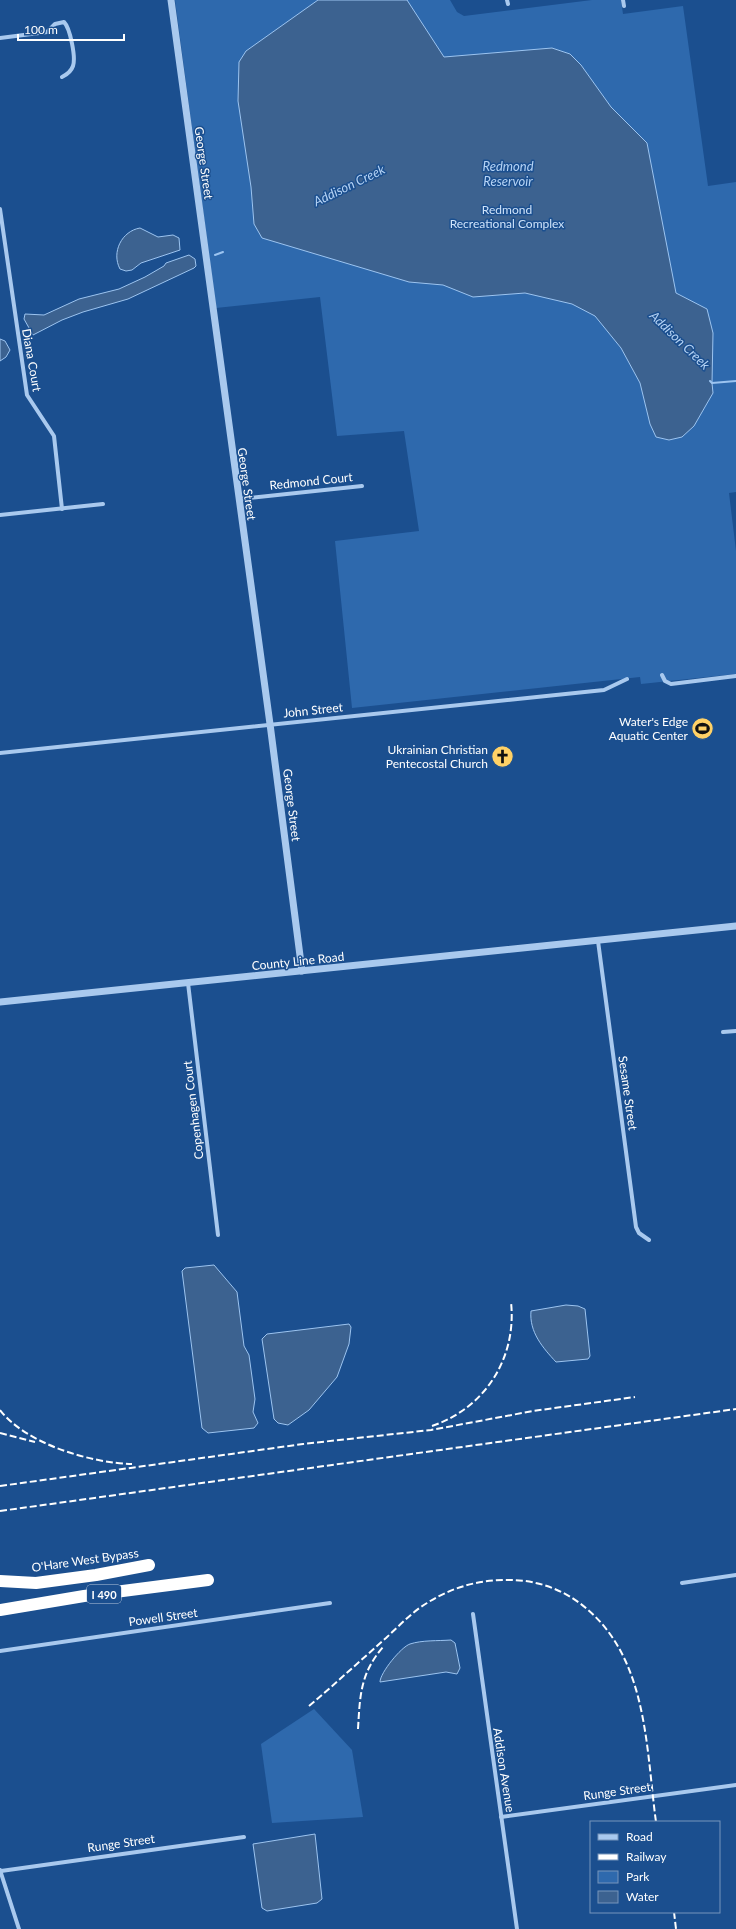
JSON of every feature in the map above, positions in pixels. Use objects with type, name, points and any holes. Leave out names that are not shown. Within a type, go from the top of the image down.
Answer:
[{"type":"highway","name":"O'Hare West Bypass","points":[[0,1581],[36,1583],[96,1575],[149,1565]]},
{"type":"highway","name":"I 490","points":[[0,1610],[84,1596],[208,1580]]},
{"type":"street","name":"George Street","points":[[171,0],[238,499],[270,724],[302,971]]},
{"type":"street","points":[[623,0],[624,6]]},
{"type":"street","points":[[0,38],[47,32],[54,24],[64,22],[68,26],[73,66],[68,73],[62,77]]},
{"type":"street","name":"Diana Court","points":[[0,209],[27,395],[54,436],[62,509]]},
{"type":"street","name":"Redmond Court","points":[[238,499],[362,486]]},
{"type":"street","points":[[0,515],[104,504]]},
{"type":"street","points":[[662,675],[665,681],[671,684],[736,676]]},
{"type":"street","name":"John Street","points":[[0,753],[604,690],[627,679]]},
{"type":"street","name":"County Line Road","points":[[0,1002],[598,942],[736,926]]},
{"type":"street","name":"Sesame Street","points":[[598,942],[636,1227],[638,1233],[649,1240]]},
{"type":"street","name":"Copenhagen Court","points":[[188,983],[218,1235]]},
{"type":"street","points":[[724,1032],[736,1031]]},
{"type":"street","points":[[682,1583],[736,1575]]},
{"type":"street","name":"Powell Street","points":[[0,1651],[330,1603]]},
{"type":"street","name":"Addison Avenue","points":[[473,1614],[517,1929]]},
{"type":"street","name":"Runge Street","points":[[501,1817],[736,1785]]},
{"type":"street","name":"Runge Street","points":[[0,1870],[244,1837]]},
{"type":"street","points":[[0,1870],[19,1929]]},
{"type":"green space","name":"Redmond Recreational Complex","points":[[175,0],[450,0],[457,12],[464,16],[592,0],[621,0],[623,14],[683,6],[708,186],[736,182],[736,492],[729,493],[736,551],[736,674],[641,684],[640,677],[352,708],[335,541],[419,531],[404,431],[337,436],[320,297],[216,308]]},
{"type":"green space","points":[[314,1709],[352,1750],[363,1817],[272,1823],[261,1744]]},
{"type":"water","name":"Redmond Reservoir","points":[[318,0],[407,0],[444,57],[552,48],[570,54],[581,65],[611,107],[647,143],[676,293],[707,309],[713,333],[713,393],[694,426],[682,437],[669,440],[656,437],[650,424],[640,383],[621,348],[595,316],[572,304],[525,293],[473,297],[443,285],[409,282],[262,238],[254,224],[251,187],[238,101],[239,62],[246,51]]},
{"type":"water","points":[[140,228],[158,237],[173,235],[179,238],[180,250],[141,263],[132,270],[126,271],[120,269],[117,256],[120,243],[128,233]]},
{"type":"water","points":[[189,255],[195,259],[196,266],[194,268],[128,299],[83,312],[62,320],[33,335],[24,319],[25,314],[44,315],[79,299],[119,289],[145,277],[164,266],[166,263]]},
{"type":"water","points":[[0,339],[5,341],[10,350],[6,357],[0,361]]},
{"type":"water","points":[[214,1265],[237,1292],[244,1346],[249,1355],[255,1399],[253,1412],[258,1423],[254,1428],[208,1433],[202,1428],[182,1271],[185,1268]]},
{"type":"water","points":[[566,1305],[578,1306],[585,1309],[590,1356],[588,1359],[556,1362],[538,1339],[532,1326],[531,1311]]},
{"type":"water","points":[[349,1324],[351,1327],[349,1344],[337,1377],[309,1410],[288,1425],[278,1423],[274,1419],[262,1339],[267,1334]]},
{"type":"water","points":[[451,1640],[455,1643],[460,1668],[457,1674],[446,1672],[380,1682],[387,1667],[406,1646],[420,1642]]},
{"type":"water","points":[[315,1834],[322,1899],[317,1903],[267,1911],[262,1908],[253,1844]]},
{"type":"waterway","name":"Addison Creek","points":[[215,255],[223,252]]},
{"type":"waterway","name":"Addison Creek","points":[[710,381],[712,383],[736,381]]},
{"type":"railway","points":[[432,1426],[451,1418],[468,1407],[482,1394],[494,1378],[503,1361],[509,1342],[512,1323],[511,1302]]},
{"type":"railway","points":[[0,1486],[303,1444],[431,1430],[533,1411],[635,1397]]},
{"type":"railway","points":[[0,1511],[736,1409]]},
{"type":"railway","points":[[0,1410],[11,1422],[42,1442],[98,1460],[132,1464]]},
{"type":"railway","points":[[0,1433],[35,1442]]},
{"type":"railway","points":[[309,1706],[411,1615],[438,1596],[474,1583],[499,1580],[534,1582],[550,1587],[566,1594],[587,1609],[607,1630],[622,1654],[633,1680],[641,1708],[646,1736],[656,1821]]},
{"type":"railway","points":[[358,1729],[361,1695],[366,1675],[376,1656],[384,1646]]},
{"type":"railway","points":[[674,1913],[676,1929]]},
{"type":"place","name":"Water's Edge Aquatic Center","points":[[703,728]]},
{"type":"place","name":"Ukrainian Christian Pentecostal Church","points":[[503,756]]}]
